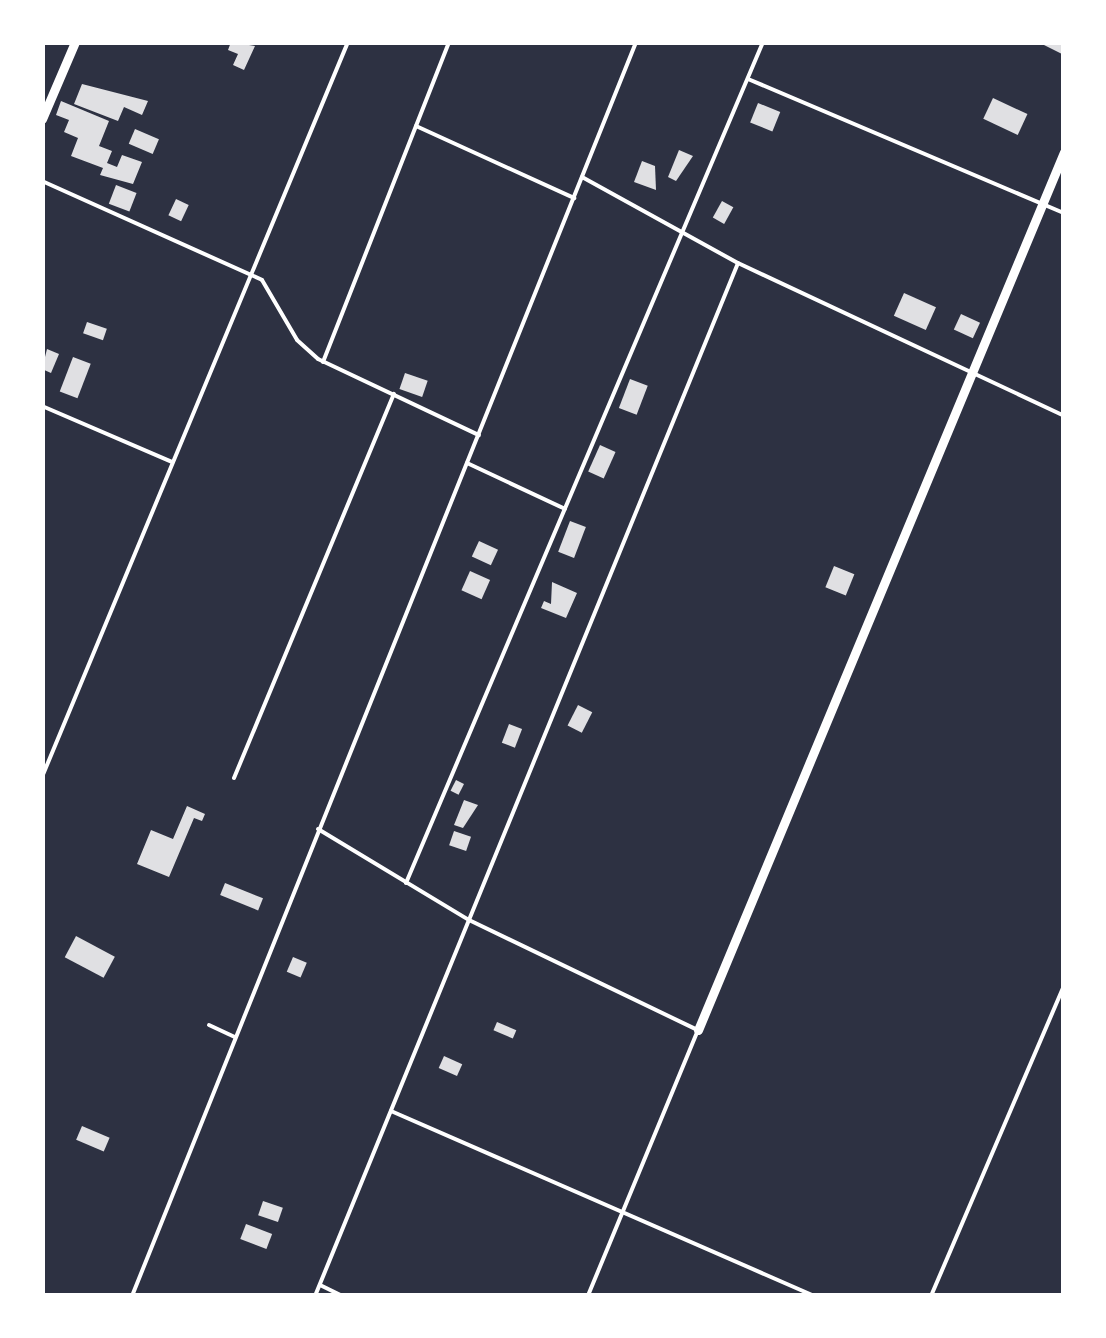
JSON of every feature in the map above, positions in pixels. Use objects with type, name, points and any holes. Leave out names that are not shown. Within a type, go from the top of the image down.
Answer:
[{"type":"street","points":[[42,119],[74,42]]},
{"type":"street","points":[[698,1030],[1064,152]]},
{"type":"lane","points":[[42,777],[348,42]]},
{"type":"lane","points":[[324,362],[449,42]]},
{"type":"lane","points":[[132,1296],[636,42]]},
{"type":"lane","points":[[406,883],[763,42]]},
{"type":"lane","points":[[748,79],[1064,213]]},
{"type":"lane","points":[[416,126],[574,198]]},
{"type":"lane","points":[[582,177],[738,262],[969,377],[1064,416]]},
{"type":"lane","points":[[42,181],[250,274],[274,294],[297,340],[324,362],[479,434]]},
{"type":"lane","points":[[315,1296],[738,262]]},
{"type":"lane","points":[[234,778],[394,394]]},
{"type":"lane","points":[[42,406],[172,462]]},
{"type":"lane","points":[[467,463],[565,509]]},
{"type":"lane","points":[[318,829],[469,920],[698,1030],[588,1296]]},
{"type":"lane","points":[[930,1296],[1064,985]]},
{"type":"lane","points":[[209,1025],[235,1036]]},
{"type":"lane","points":[[391,1110],[814,1296]]},
{"type":"lane","points":[[319,1285],[343,1296]]},
{"type":"building","points":[[231,42],[255,46],[244,70],[233,65],[238,54],[228,50]]},
{"type":"building","points":[[1038,42],[1064,42],[1064,55]]},
{"type":"building","points":[[82,84],[148,101],[142,115],[124,107],[118,121],[74,104]]},
{"type":"building","points":[[993,98],[1027,114],[1018,135],[983,119]]},
{"type":"building","points":[[61,101],[109,121],[99,146],[112,151],[107,163],[117,167],[122,155],[142,162],[133,184],[100,175],[103,168],[71,156],[78,138],[64,132],[69,120],[56,115]]},
{"type":"building","points":[[758,103],[780,112],[772,131],[750,122]]},
{"type":"building","points":[[135,129],[159,139],[153,154],[129,144]]},
{"type":"building","points":[[679,150],[693,156],[676,181],[668,177]]},
{"type":"building","points":[[642,161],[655,166],[656,190],[634,182]]},
{"type":"building","points":[[116,185],[137,193],[129,212],[109,204]]},
{"type":"building","points":[[176,199],[189,205],[181,221],[168,215]]},
{"type":"building","points":[[722,201],[733,207],[724,224],[713,218]]},
{"type":"building","points":[[904,293],[936,307],[926,330],[894,316]]},
{"type":"building","points":[[961,314],[980,323],[973,338],[954,329]]},
{"type":"building","points":[[87,322],[107,329],[103,340],[83,333]]},
{"type":"building","points":[[47,349],[59,354],[51,373],[42,369]]},
{"type":"building","points":[[73,357],[91,364],[77,398],[60,392]]},
{"type":"building","points":[[405,373],[428,381],[422,397],[399,389]]},
{"type":"building","points":[[630,379],[648,386],[637,415],[619,408]]},
{"type":"building","points":[[600,445],[616,452],[604,478],[588,471]]},
{"type":"building","points":[[570,521],[586,527],[574,558],[558,552]]},
{"type":"building","points":[[479,541],[498,550],[491,565],[472,556]]},
{"type":"building","points":[[834,566],[854,574],[846,596],[825,587]]},
{"type":"building","points":[[470,571],[490,580],[482,599],[461,590]]},
{"type":"building","points":[[552,582],[577,593],[566,618],[541,608],[544,601],[551,604]]},
{"type":"building","points":[[578,705],[592,712],[582,733],[568,725]]},
{"type":"building","points":[[509,724],[522,729],[515,748],[502,743]]},
{"type":"building","points":[[456,780],[464,784],[459,795],[451,791]]},
{"type":"building","points":[[464,800],[478,805],[463,828],[454,825]]},
{"type":"building","points":[[187,806],[205,814],[202,821],[194,818],[169,877],[137,864],[151,830],[173,839]]},
{"type":"building","points":[[454,831],[471,837],[466,851],[449,845]]},
{"type":"building","points":[[225,883],[263,898],[258,910],[220,895]]},
{"type":"building","points":[[76,936],[115,957],[104,978],[65,957]]},
{"type":"building","points":[[293,957],[307,963],[301,978],[287,972]]},
{"type":"building","points":[[497,1022],[516,1030],[513,1038],[493,1030]]},
{"type":"building","points":[[444,1056],[462,1064],[457,1076],[439,1068]]},
{"type":"building","points":[[82,1126],[110,1138],[104,1152],[76,1140]]},
{"type":"building","points":[[263,1201],[283,1208],[278,1222],[258,1215]]},
{"type":"building","points":[[246,1224],[272,1234],[266,1249],[240,1239]]}]
